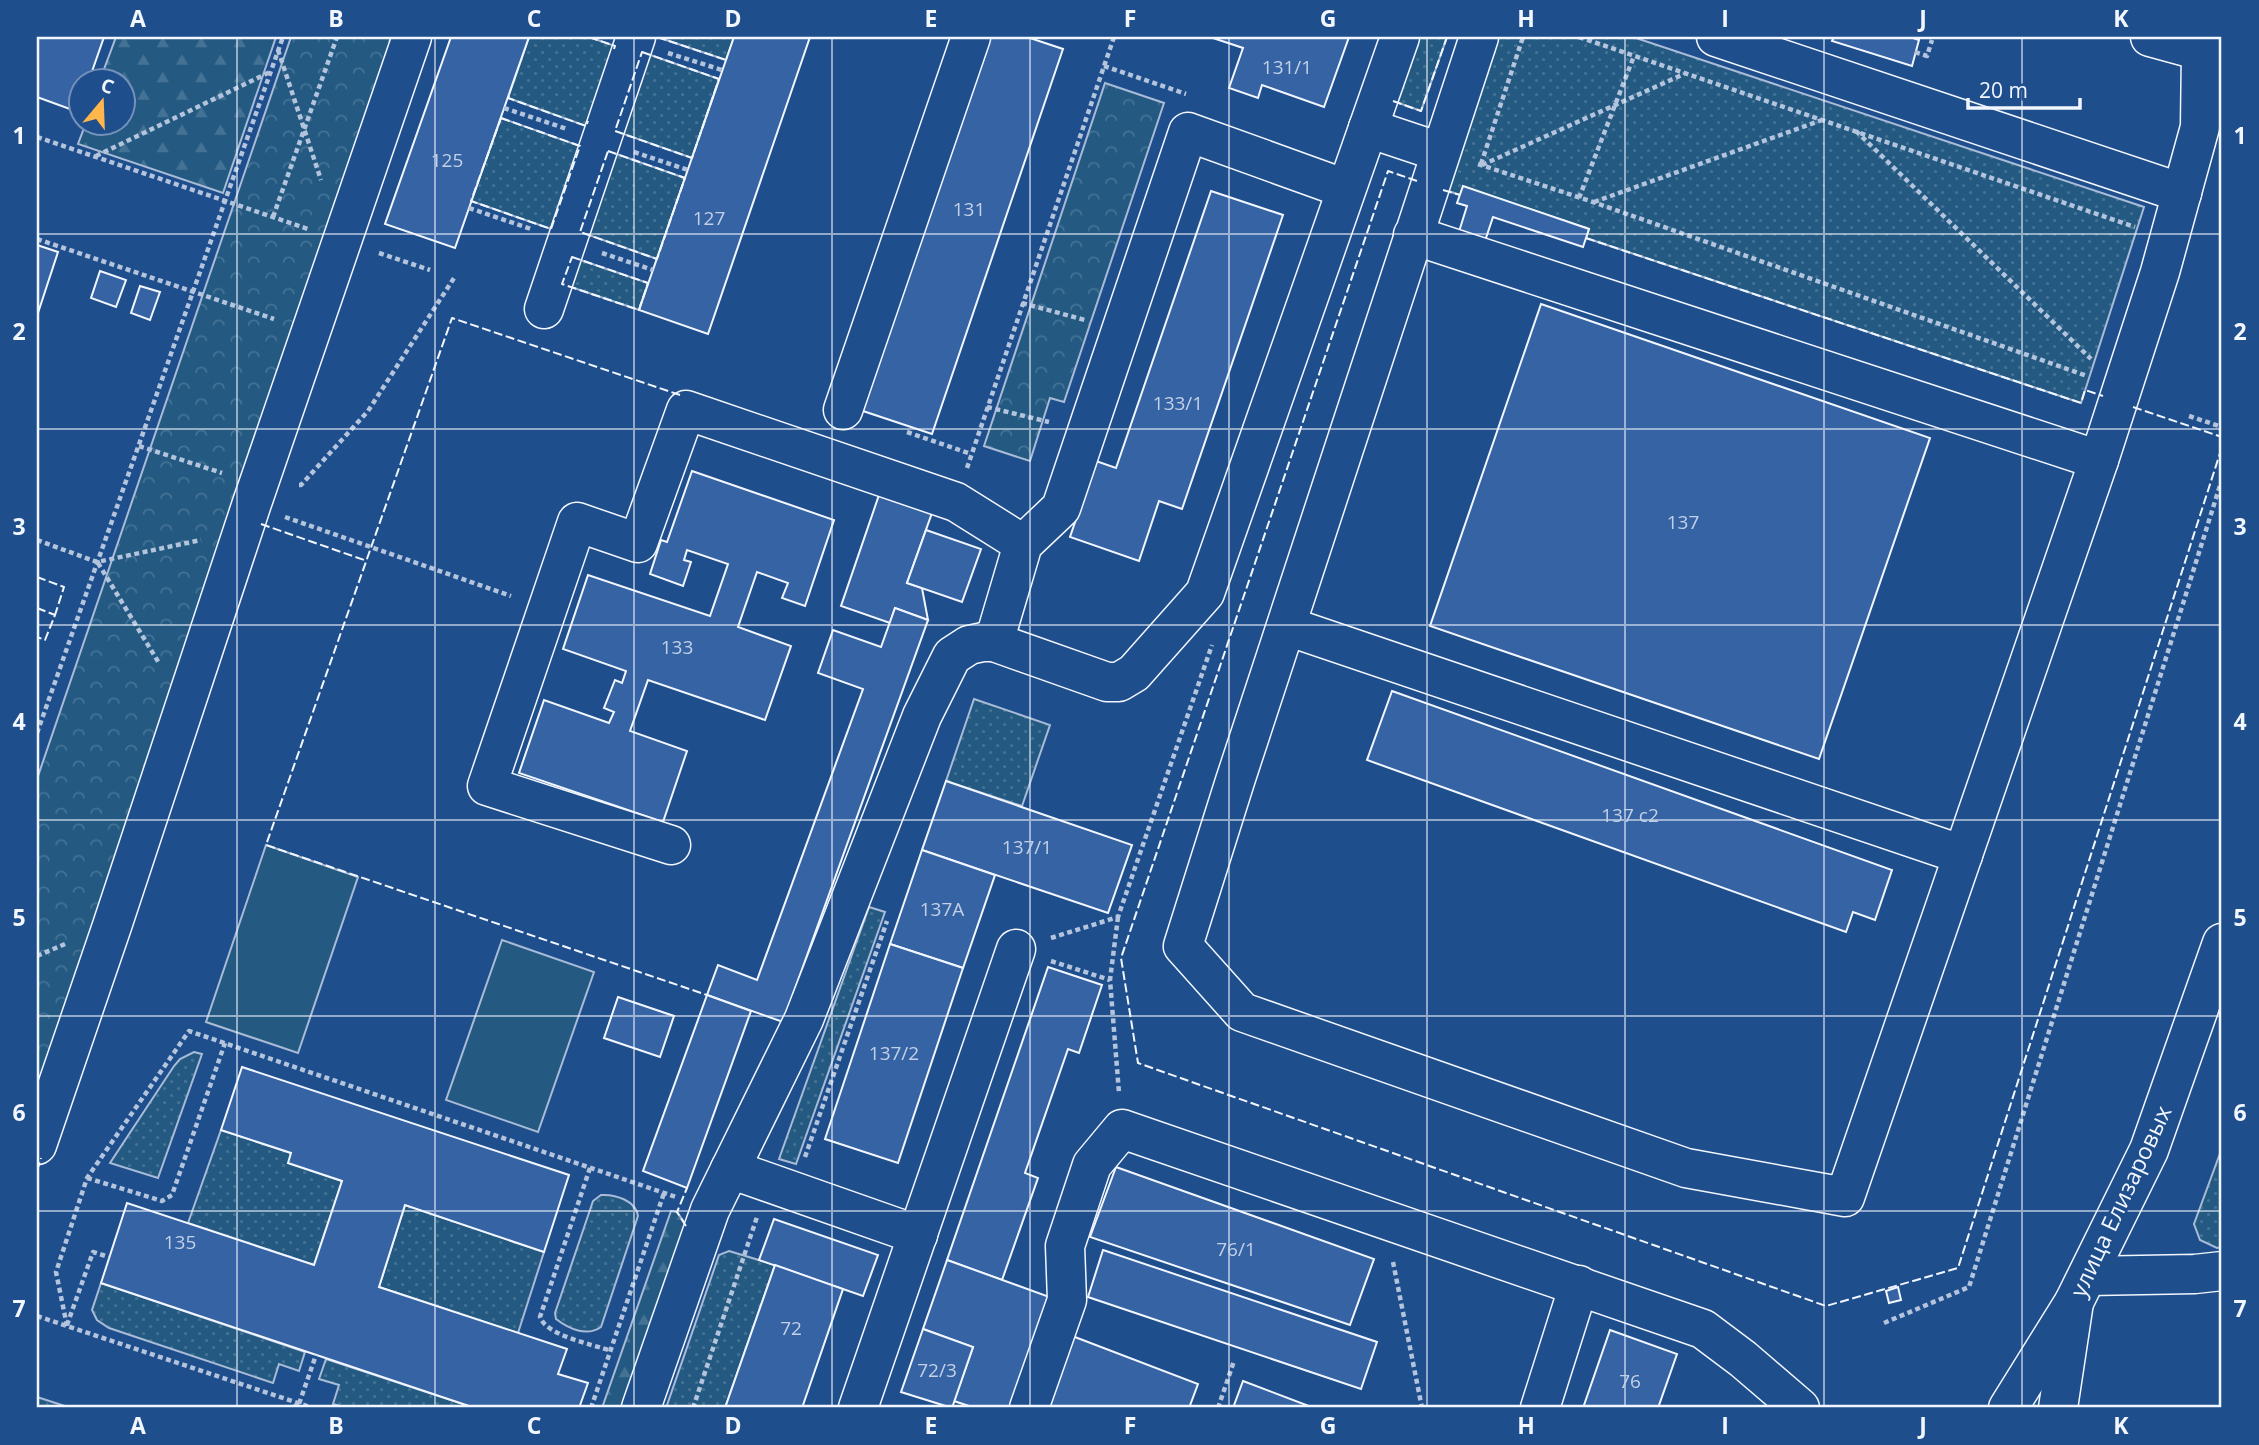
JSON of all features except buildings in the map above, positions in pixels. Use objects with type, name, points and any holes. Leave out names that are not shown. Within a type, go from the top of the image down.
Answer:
[{"type":"street","points":[[37,1145],[250,507],[412,37]]},
{"type":"street","points":[[544,309],[636,37]]},
{"type":"street","points":[[843,410],[971,37]]},
{"type":"street","points":[[641,1408],[710,1210],[804,1019],[922,716],[952,656],[969,645],[994,642],[1107,682],[1119,682],[1134,673],[1205,593],[1399,37]]},
{"type":"street","points":[[1479,37],[1184,946],[1242,1012],[1686,1168],[1845,1197],[2099,460],[2169,239],[2200,127],[2215,53],[2150,37]]},
{"type":"street","points":[[1716,37],[2182,193]]},
{"type":"street","points":[[1368,128],[1440,152]]},
{"type":"street","points":[[994,642],[1023,544],[1061,508],[1188,132],[1346,189]]},
{"type":"street","points":[[1413,235],[2099,460]]},
{"type":"street","points":[[671,845],[487,786],[577,522],[638,543],[686,410],[956,502],[1023,544]]},
{"type":"street","points":[[1287,626],[1963,855]]},
{"type":"street","name":"улица Елизаровых","points":[[2008,1408],[2081,1289],[2148,1150],[2222,943]]},
{"type":"street","points":[[858,1408],[1016,949]]},
{"type":"street","points":[[1029,1408],[1067,1300],[1065,1246],[1092,1165],[1122,1129],[1703,1329],[1800,1408]]},
{"type":"street","points":[[730,1169],[918,1235]]},
{"type":"street","points":[[2058,1408],[2081,1289],[2222,1271]]},
{"type":"street","points":[[1540,1408],[1579,1285]]},
{"type":"path","points":[[37,733],[282,37]]},
{"type":"path","points":[[273,217],[337,37]]},
{"type":"path","points":[[907,432],[971,454],[1114,37]]},
{"type":"path","points":[[1481,165],[1523,37]]},
{"type":"path","points":[[1579,37],[2169,239]]},
{"type":"path","points":[[1915,52],[1927,56],[1932,40]]},
{"type":"path","points":[[278,50],[342,240]]},
{"type":"path","points":[[1579,198],[1634,56]]},
{"type":"path","points":[[1104,66],[1186,93],[1188,132]]},
{"type":"path","points":[[95,157],[270,72]]},
{"type":"path","points":[[1481,165],[1685,74]]},
{"type":"path","points":[[1593,202],[1822,120]]},
{"type":"path","points":[[1855,130],[2122,388]]},
{"type":"path","points":[[37,137],[430,270]]},
{"type":"path","points":[[1481,165],[2122,388]]},
{"type":"path","points":[[37,239],[311,332]]},
{"type":"path","points":[[37,541],[97,562],[250,507],[301,485],[368,411],[454,278]]},
{"type":"path","points":[[1022,303],[1121,329]]},
{"type":"path","points":[[987,407],[1087,432]]},
{"type":"path","points":[[2189,415],[2222,428]]},
{"type":"path","points":[[139,446],[250,507],[372,546],[547,609]]},
{"type":"path","points":[[1884,1322],[1969,1287],[2222,479]]},
{"type":"path","points":[[97,562],[185,705]]},
{"type":"path","points":[[1122,1129],[1110,980],[1118,918],[1190,709]]},
{"type":"path","points":[[1016,949],[1118,918]]},
{"type":"path","points":[[1016,949],[1110,980]]},
{"type":"path","points":[[67,1326],[56,1272],[87,1178],[189,1031],[710,1210]]},
{"type":"path","points":[[87,1178],[162,1201],[172,1195],[225,1043]]},
{"type":"path","points":[[590,1168],[540,1317],[551,1331],[611,1351]]},
{"type":"path","points":[[592,1408],[664,1193]]},
{"type":"path","points":[[1385,1219],[1422,1408]]},
{"type":"path","points":[[67,1326],[93,1252],[109,1257]]},
{"type":"path","points":[[692,1408],[744,1255]]},
{"type":"path","points":[[37,1316],[313,1408]]},
{"type":"path","points":[[292,1408],[299,1404],[316,1355]]},
{"type":"path","points":[[1218,1408],[1234,1361]]},
{"type":"path","points":[[1416,1408],[1420,1401]]},
{"type":"green space","points":[[116,37],[276,37],[223,193],[78,144],[81,136],[136,136],[136,66],[105,66]]},
{"type":"green space","points":[[291,37],[397,37],[37,1111],[37,779]]},
{"type":"green space","points":[[529,37],[589,37],[615,46],[586,126],[508,98]]},
{"type":"green space","points":[[657,37],[734,37],[726,60]]},
{"type":"green space","points":[[1415,37],[1447,37],[1421,111],[1393,101]]},
{"type":"green space","points":[[1497,37],[1633,37],[2144,207],[2081,403],[1586,238],[1589,229],[1463,187],[1460,195],[1445,190]]},
{"type":"green space","points":[[642,52],[719,79],[692,158],[615,131]]},
{"type":"green space","points":[[1105,83],[1164,103],[1064,402],[1050,398],[1030,461],[984,446]]},
{"type":"green space","points":[[501,118],[580,146],[551,229],[471,201]]},
{"type":"green space","points":[[608,151],[685,178],[657,259],[580,232]]},
{"type":"green space","points":[[572,257],[648,283],[639,310],[562,284]]},
{"type":"green space","points":[[974,699],[1050,725],[1022,806],[946,781]]},
{"type":"green space","points":[[266,845],[358,877],[298,1053],[206,1022]]},
{"type":"green space","points":[[869,907],[885,912],[796,1164],[779,1159]]},
{"type":"green space","points":[[502,940],[594,972],[538,1132],[446,1100]]},
{"type":"green space","points":[[194,1052],[202,1054],[158,1178],[110,1163],[174,1066],[180,1059]]},
{"type":"green space","points":[[221,1130],[291,1153],[289,1163],[342,1181],[314,1265],[188,1223]]},
{"type":"green space","points":[[2222,1148],[2222,1247],[2217,1248],[2200,1240],[2194,1224]]},
{"type":"green space","points":[[601,1195],[629,1202],[638,1216],[601,1327],[584,1332],[561,1323],[556,1319],[555,1313],[593,1201]]},
{"type":"green space","points":[[405,1205],[544,1252],[518,1333],[379,1287]]},
{"type":"green space","points":[[671,1211],[677,1212],[686,1225],[622,1408],[602,1408]]},
{"type":"green space","points":[[729,1251],[775,1265],[725,1408],[666,1408],[719,1255]]},
{"type":"green space","points":[[101,1283],[305,1352],[299,1371],[279,1364],[273,1383],[109,1328],[97,1320],[92,1310]]},
{"type":"green space","points":[[326,1359],[475,1408],[347,1408],[333,1404],[339,1385],[319,1379]]},
{"type":"green space","points":[[37,1397],[71,1408],[37,1408]]},
{"type":"fence","points":[[589,37],[615,46],[614,49]]},
{"type":"fence","points":[[657,37],[726,60],[727,57]]},
{"type":"fence","points":[[1393,101],[1421,111],[1447,37]]},
{"type":"fence","points":[[642,52],[719,79],[692,158],[615,131],[642,52]]},
{"type":"fence","points":[[509,96],[508,98],[586,126],[588,121]]},
{"type":"fence","points":[[501,118],[580,146],[551,229],[471,201],[501,118]]},
{"type":"fence","points":[[608,151],[685,178],[657,259],[580,232],[608,151]]},
{"type":"fence","points":[[1417,181],[1388,171],[1121,958],[1138,1063],[1826,1306],[1958,1268],[2222,447]]},
{"type":"fence","points":[[1443,190],[1460,195]]},
{"type":"fence","points":[[1586,238],[2081,403],[2085,390],[2103,396]]},
{"type":"fence","points":[[572,257],[648,283],[639,310],[562,284],[572,257]]},
{"type":"fence","points":[[680,395],[452,318],[266,845],[707,995]]},
{"type":"fence","points":[[2133,407],[2222,437]]},
{"type":"fence","points":[[261,524],[367,561]]},
{"type":"fence","points":[[37,577],[64,587],[55,615]]},
{"type":"fence","points":[[37,608],[55,615],[45,640],[37,637]]},
{"type":"fence","points":[[37,1171],[41,1158]]},
{"type":"fence","points":[[686,1226],[677,1212],[687,1188]]}]
